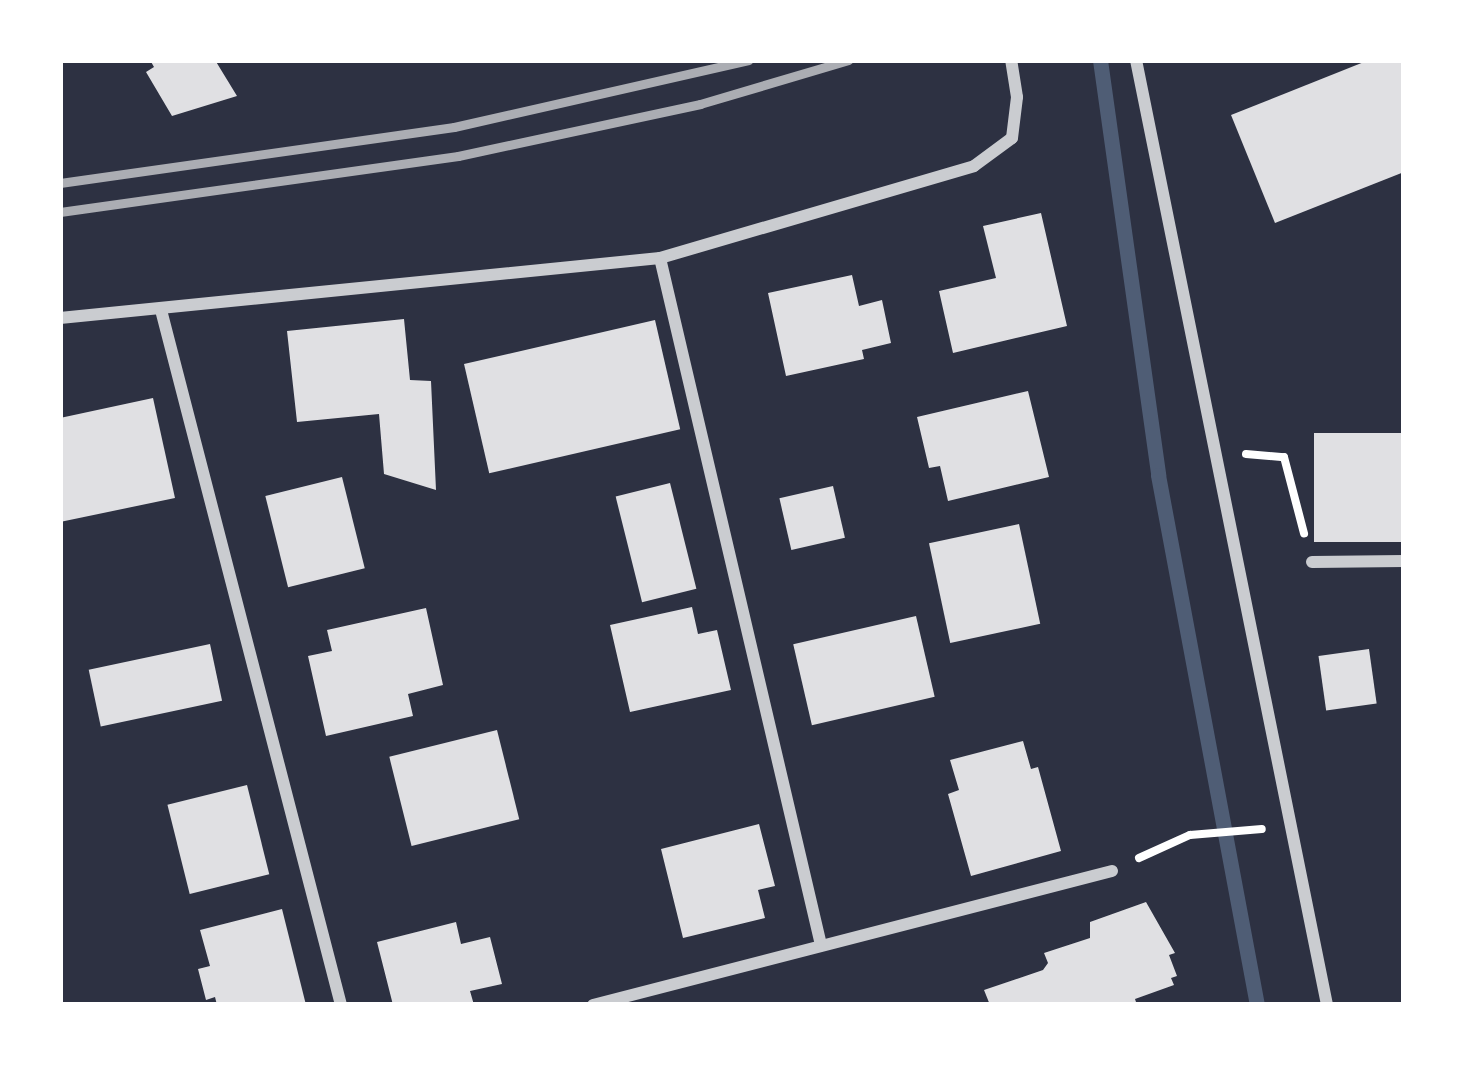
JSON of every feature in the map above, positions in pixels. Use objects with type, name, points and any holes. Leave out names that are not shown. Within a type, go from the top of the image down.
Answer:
[{"type":"street","points":[[60,318],[660,258],[974,166],[1012,138],[1017,97],[1010,60]]},
{"type":"street","points":[[1136,60],[1327,1005]]},
{"type":"street","points":[[660,258],[821,945]]},
{"type":"street","points":[[161,310],[341,1005]]},
{"type":"street","points":[[1312,562],[1404,561]]},
{"type":"street","points":[[592,1005],[1112,871]]},
{"type":"path","points":[[1214,452],[1284,457],[1312,562]]},
{"type":"path","points":[[1112,871],[1190,835],[1294,826]]},
{"type":"building","points":[[150,60],[215,60],[237,96],[172,116],[146,72],[154,67]]},
{"type":"building","points":[[1369,60],[1404,60],[1404,172],[1275,223],[1231,115]]},
{"type":"building","points":[[1041,213],[1067,326],[953,353],[939,291],[996,278],[983,226]]},
{"type":"building","points":[[852,275],[859,306],[882,300],[891,343],[862,350],[864,359],[786,376],[768,293]]},
{"type":"building","points":[[404,319],[410,380],[431,381],[436,490],[384,474],[379,414],[297,422],[287,331]]},
{"type":"building","points":[[655,320],[680,429],[489,473],[464,364]]},
{"type":"building","points":[[1028,391],[1049,477],[948,501],[940,466],[929,468],[917,417]]},
{"type":"building","points":[[153,398],[175,498],[60,522],[60,418]]},
{"type":"building","points":[[1314,433],[1404,433],[1404,542],[1314,542]]},
{"type":"building","points":[[342,477],[365,568],[288,587],[265,496]]},
{"type":"building","points":[[670,483],[696,589],[642,602],[616,497]]},
{"type":"building","points":[[833,486],[845,538],[791,550],[779,498]]},
{"type":"building","points":[[1019,524],[1040,624],[950,643],[929,543]]},
{"type":"building","points":[[692,607],[698,634],[717,630],[731,690],[630,712],[610,625]]},
{"type":"building","points":[[426,608],[443,685],[408,694],[413,716],[326,736],[308,656],[332,651],[327,630]]},
{"type":"building","points":[[916,616],[935,697],[812,725],[793,644]]},
{"type":"building","points":[[210,644],[222,701],[101,727],[89,670]]},
{"type":"building","points":[[1369,649],[1377,703],[1326,711],[1318,656]]},
{"type":"building","points":[[497,730],[519,819],[412,846],[389,757]]},
{"type":"building","points":[[1023,741],[1031,769],[1038,767],[1061,851],[971,876],[948,794],[959,790],[950,760]]},
{"type":"building","points":[[247,785],[269,874],[190,894],[167,805]]},
{"type":"building","points":[[759,824],[775,886],[758,890],[765,918],[683,938],[661,849]]},
{"type":"building","points":[[1146,902],[1175,953],[1169,955],[1177,976],[1171,978],[1174,985],[1135,999],[1137,1005],[990,1005],[984,990],[1043,970],[1048,963],[1044,953],[1090,938],[1090,922]]},
{"type":"building","points":[[282,909],[306,1005],[217,1005],[215,997],[206,1000],[198,969],[210,966],[200,930]]},
{"type":"building","points":[[456,922],[461,944],[490,937],[502,984],[470,991],[474,1005],[393,1005],[377,942]]},
{"type":"waterway","points":[[1100,60],[1158,475],[1257,1005]]},
{"type":"railway","points":[[60,183],[454,127],[748,60]]},
{"type":"railway","points":[[60,212],[458,156],[700,104],[849,60]]}]
